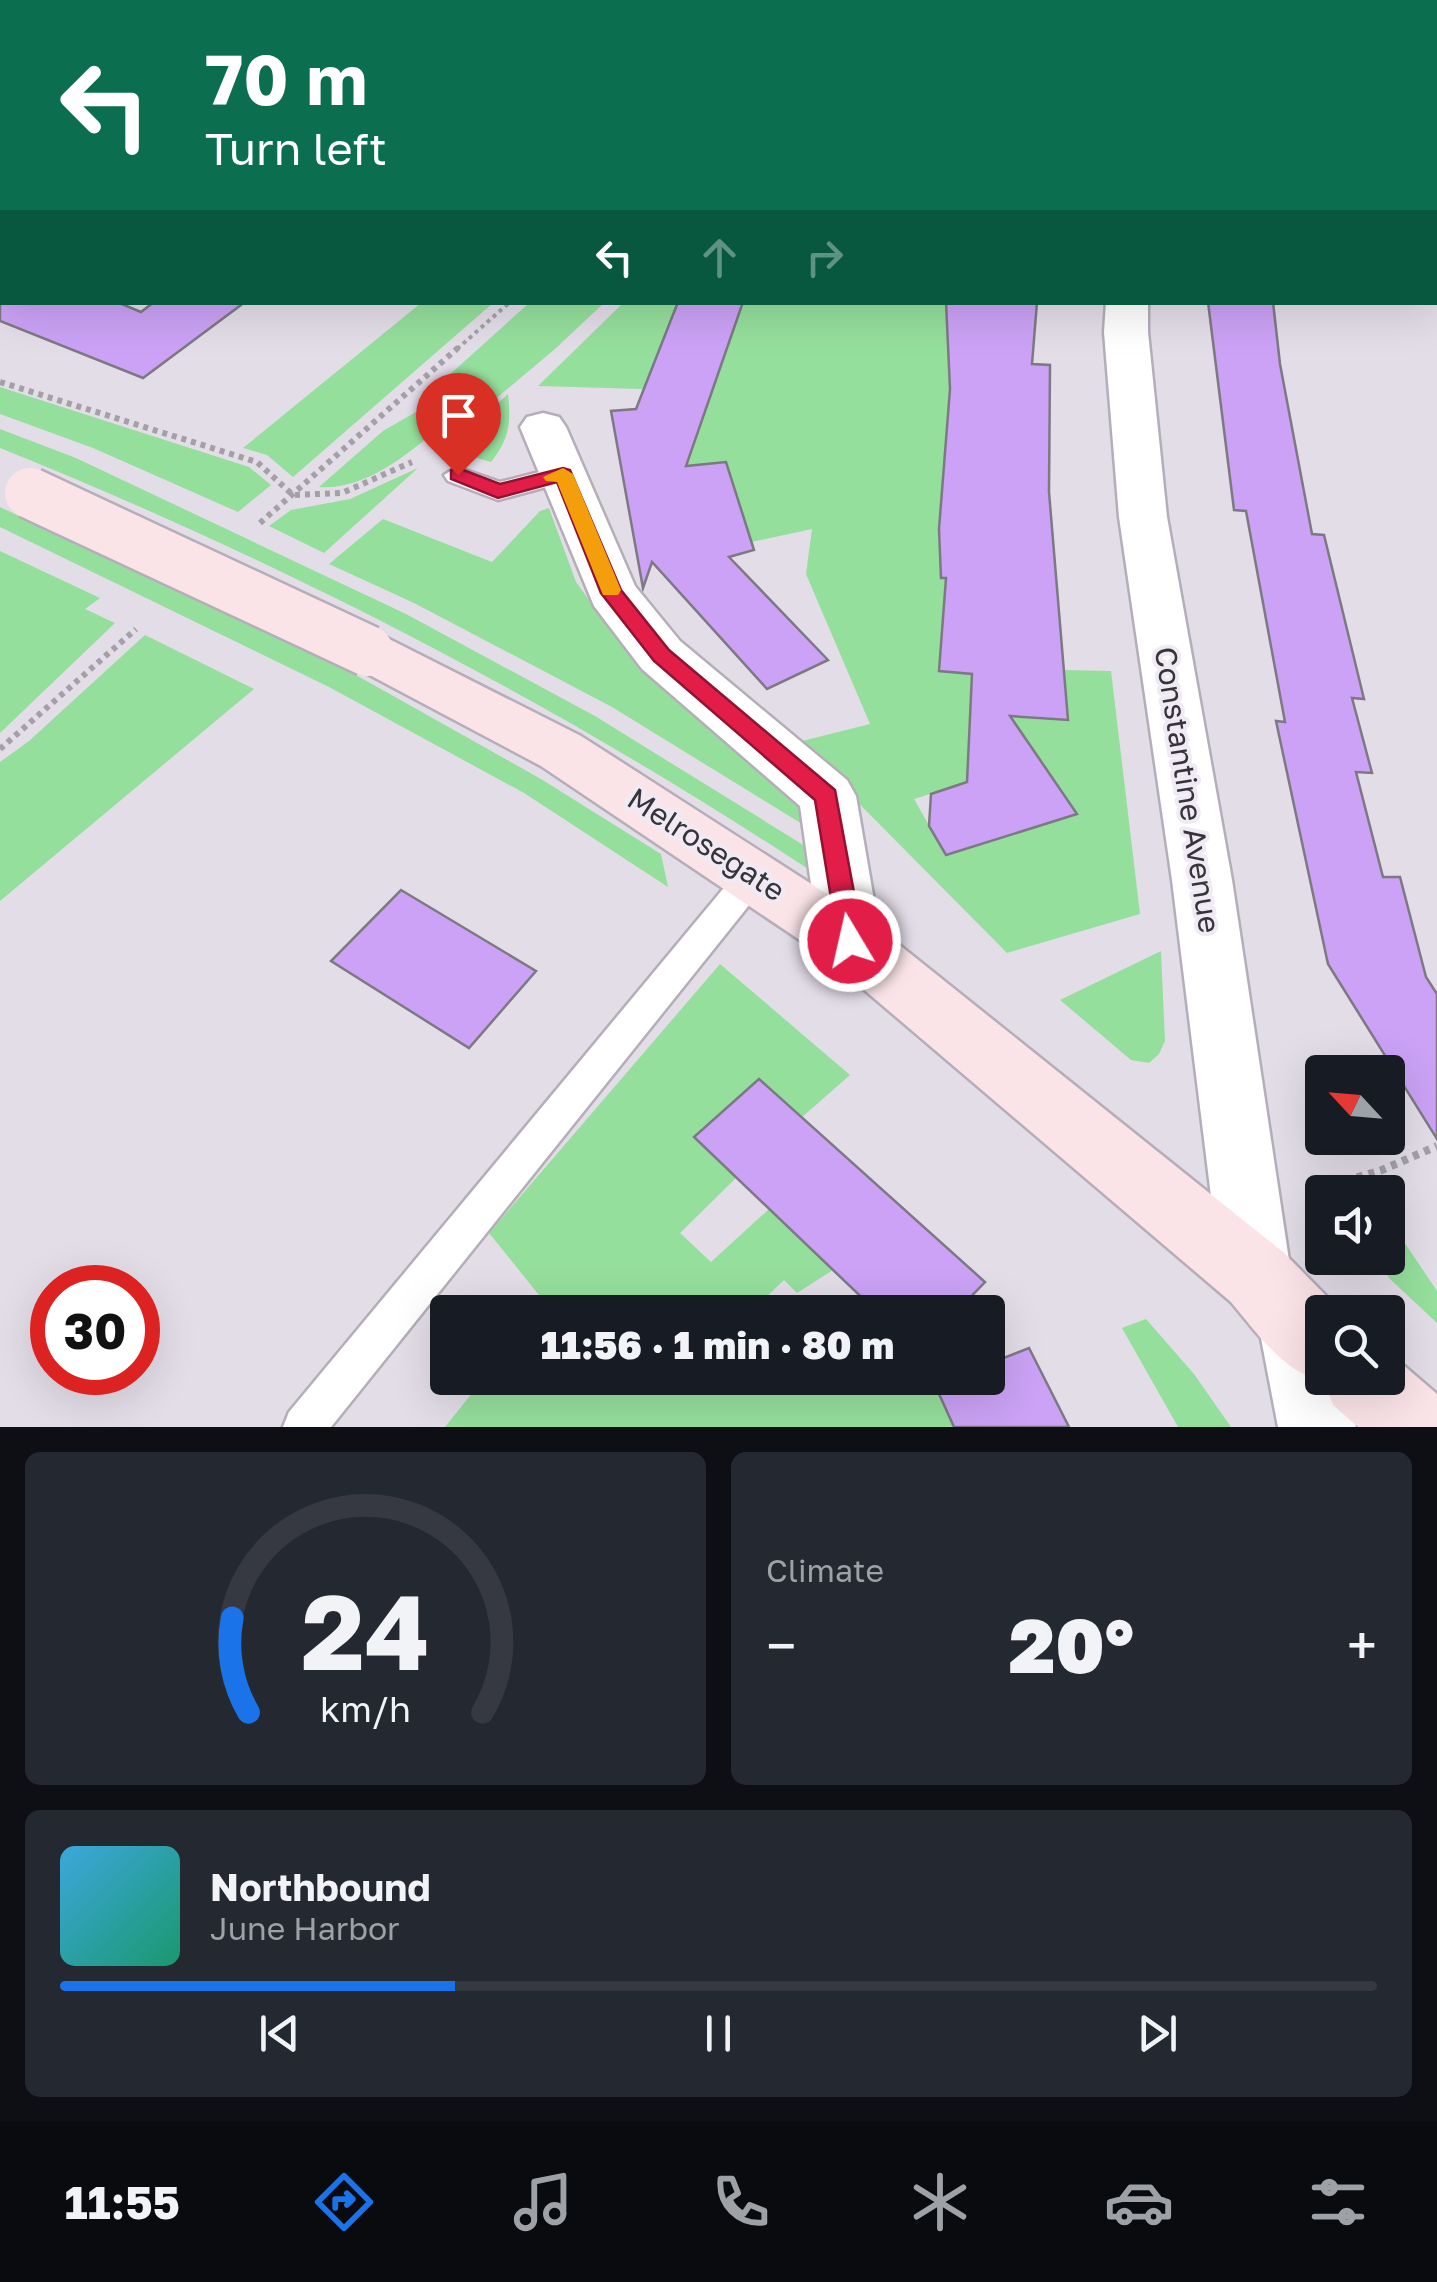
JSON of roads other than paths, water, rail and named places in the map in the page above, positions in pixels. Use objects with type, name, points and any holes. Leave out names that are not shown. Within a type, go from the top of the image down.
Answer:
[{"type":"street","name":"Constantine Avenue","points":[[1127,305],[1126,332],[1144,517],[1202,880],[1244,1185],[1290,1313],[1317,1427]]},
{"type":"street","points":[[553,451],[612,593],[662,656],[827,796],[850,941]]},
{"type":"street","name":"Melrosegate","points":[[15,487],[368,651],[561,751],[754,876],[850,941],[1290,1313]]},
{"type":"street","points":[[1379,1395],[1416,1427]]},
{"type":"lane","points":[[458,475],[498,491],[553,451]]},
{"type":"lane","points":[[304,1427],[754,876]]}]
